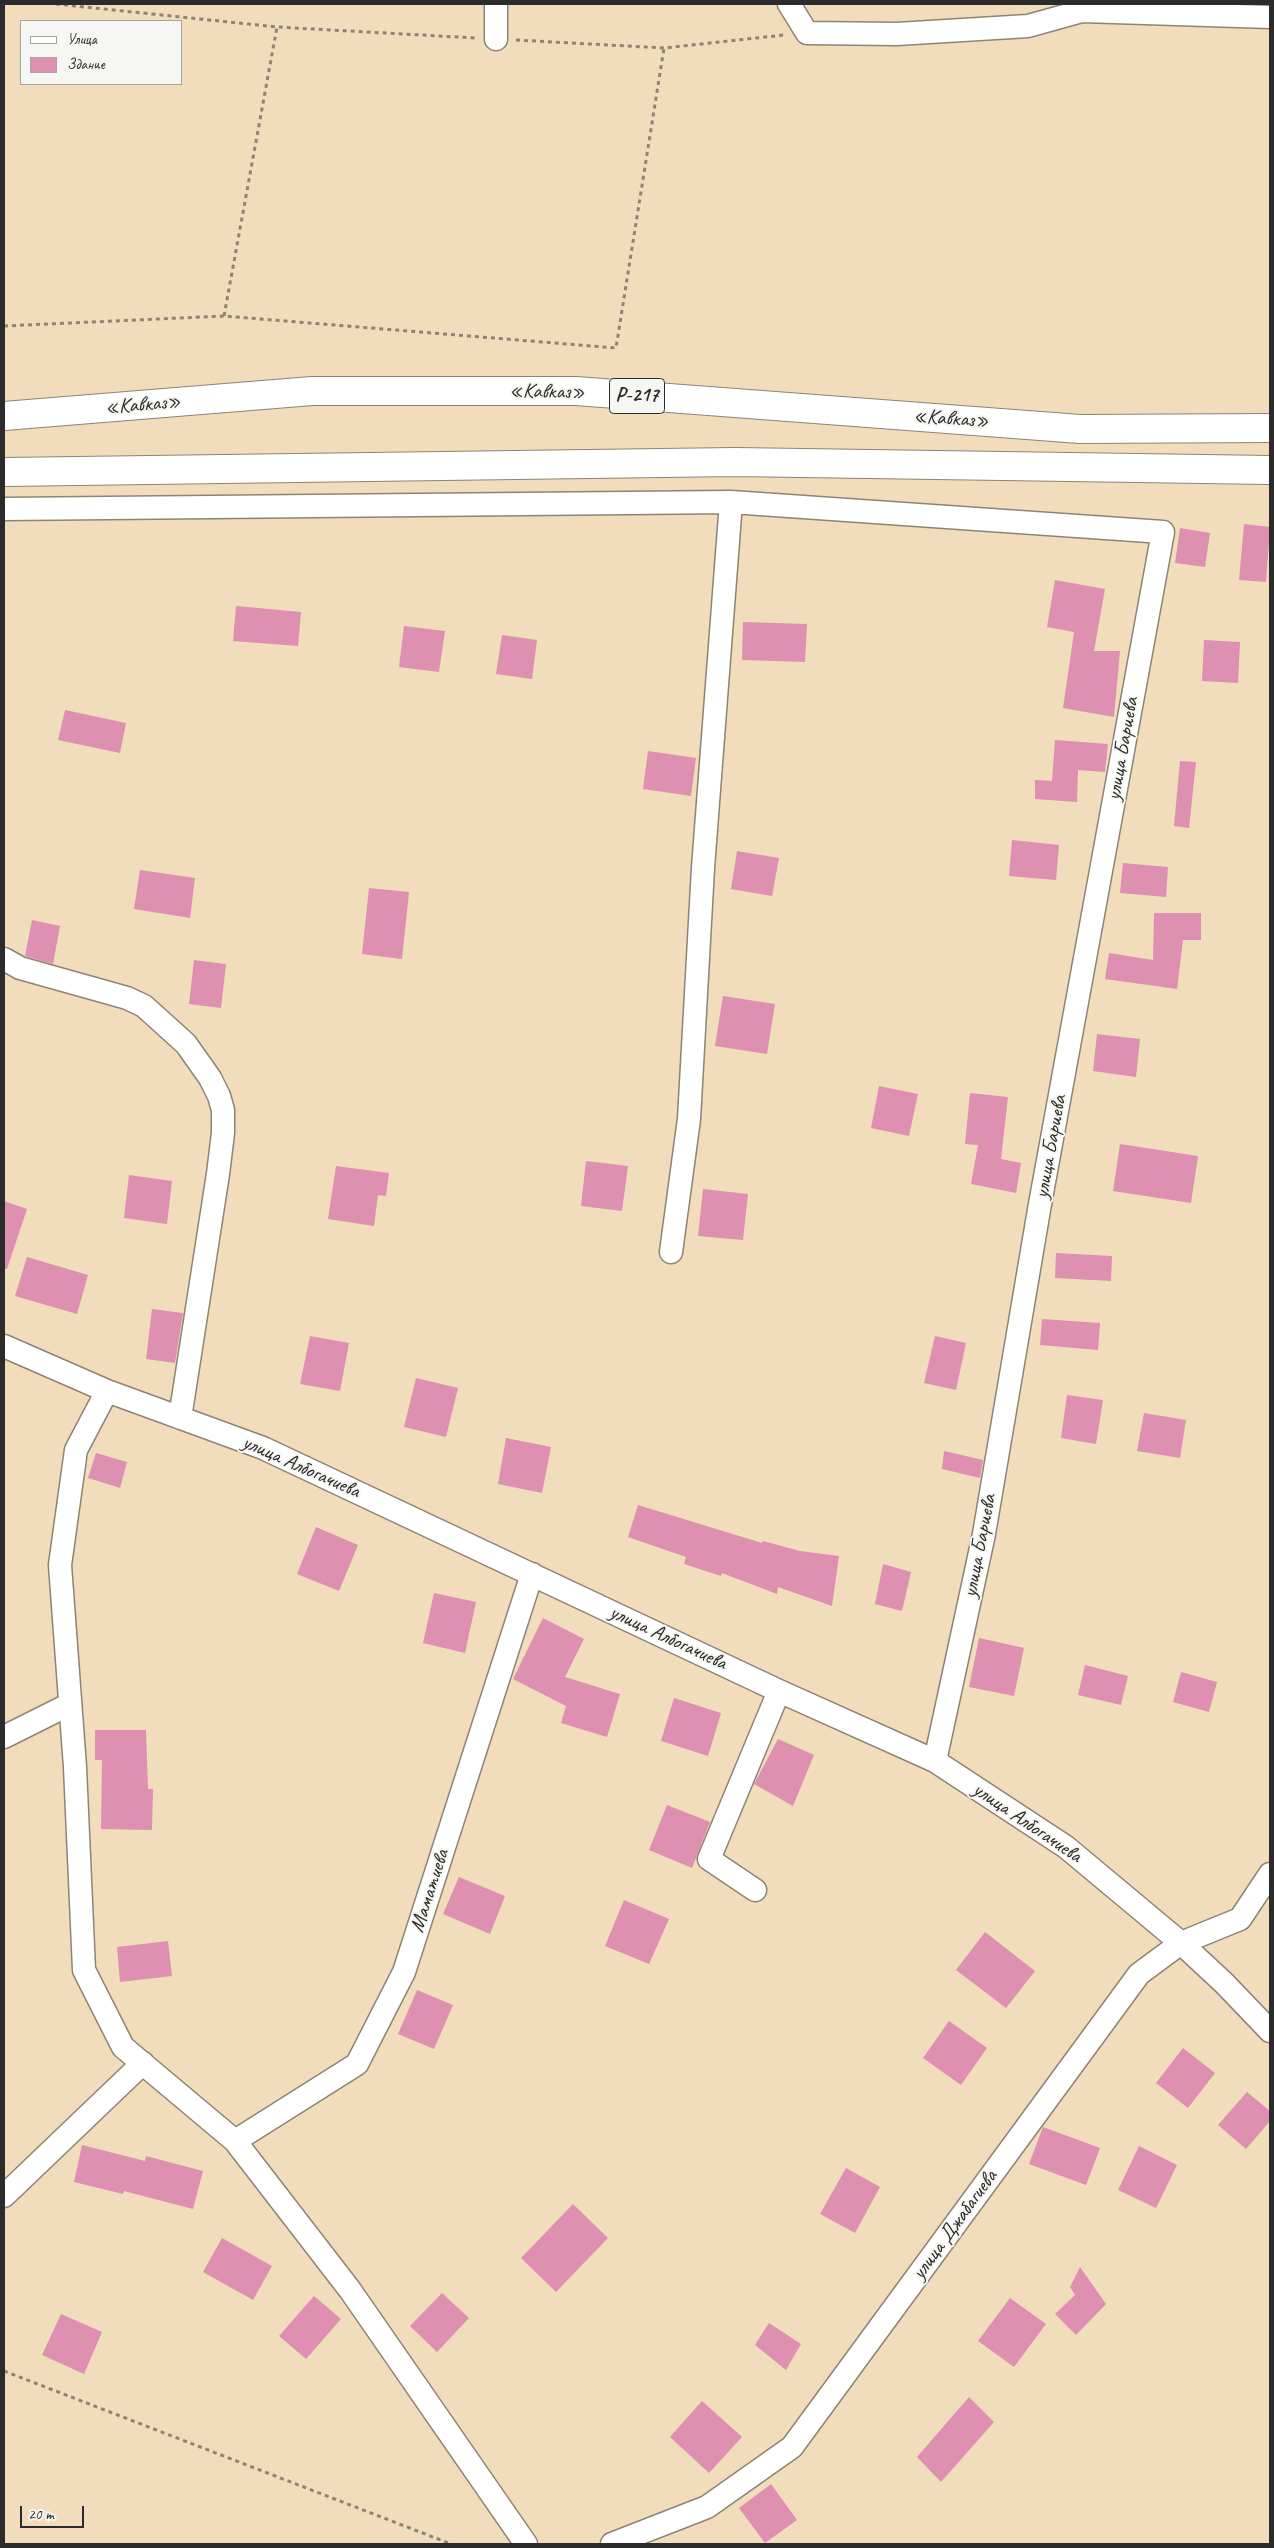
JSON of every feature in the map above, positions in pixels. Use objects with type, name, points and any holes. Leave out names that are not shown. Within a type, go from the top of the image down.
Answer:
[{"type":"highway","name":"«Кавказ»","points":[[4,416],[312,391],[576,391],[1080,429],[1270,428]]},
{"type":"highway","name":"«Кавказ»","points":[[4,472],[735,462],[1270,470]]},
{"type":"street","points":[[496,4],[496,39]]},
{"type":"street","points":[[789,4],[807,33],[897,34],[1028,26],[1082,11],[1270,17]]},
{"type":"street","points":[[4,510],[731,502],[703,868],[689,1119],[671,1252]]},
{"type":"street","name":"улица Бариева","points":[[731,502],[1163,532],[1040,1204],[984,1534],[935,1761]]},
{"type":"street","points":[[4,959],[20,968],[127,998],[144,1006],[186,1044],[210,1078],[218,1096],[223,1110],[223,1133],[180,1418]]},
{"type":"street","name":"улица Албогачиева","points":[[4,1346],[106,1391],[263,1448],[779,1691],[935,1761],[1066,1847],[1181,1943],[1224,1983],[1270,2031]]},
{"type":"street","points":[[106,1391],[76,1450],[60,1565],[70,1704],[84,1970],[123,2047],[235,2141],[350,2290],[526,2544]]},
{"type":"street","name":"Маматиева","points":[[235,2141],[358,2064],[404,1972],[532,1574]]},
{"type":"street","points":[[755,1890],[709,1859],[779,1691]]},
{"type":"street","points":[[4,1737],[70,1704]]},
{"type":"street","name":"улица Джабагиева","points":[[612,2544],[707,2507],[792,2447],[1139,1974],[1181,1943],[1240,1919],[1270,1874]]},
{"type":"street","points":[[4,2196],[143,2064]]},
{"type":"path","points":[[56,4],[278,27],[664,48],[807,33]]},
{"type":"path","points":[[224,316],[278,27]]},
{"type":"path","points":[[4,326],[224,316],[616,348],[664,48]]},
{"type":"path","points":[[4,2371],[451,2544]]},
{"type":"building","points":[[1244,524],[1270,527],[1266,582],[1239,580]]},
{"type":"building","points":[[1180,528],[1210,533],[1205,567],[1175,563]]},
{"type":"building","points":[[1055,580],[1105,589],[1094,651],[1120,651],[1114,717],[1063,708],[1074,632],[1047,627]]},
{"type":"building","points":[[236,606],[301,612],[298,646],[233,641]]},
{"type":"building","points":[[743,622],[807,624],[805,662],[742,660]]},
{"type":"building","points":[[404,626],[445,631],[439,672],[399,667]]},
{"type":"building","points":[[502,635],[537,640],[532,679],[496,674]]},
{"type":"building","points":[[1204,640],[1240,642],[1238,683],[1202,681]]},
{"type":"building","points":[[65,710],[126,723],[120,753],[58,740]]},
{"type":"building","points":[[1055,740],[1108,744],[1105,772],[1078,770],[1077,802],[1035,799],[1035,780],[1052,781]]},
{"type":"building","points":[[648,751],[696,758],[691,796],[643,789]]},
{"type":"building","points":[[1180,761],[1196,762],[1189,828],[1174,826]]},
{"type":"building","points":[[1012,840],[1059,845],[1056,880],[1009,876]]},
{"type":"building","points":[[737,851],[779,858],[772,896],[731,889]]},
{"type":"building","points":[[1123,863],[1168,867],[1166,897],[1120,893]]},
{"type":"building","points":[[140,870],[195,878],[190,918],[134,909]]},
{"type":"building","points":[[369,888],[409,892],[402,959],[362,954]]},
{"type":"building","points":[[1154,913],[1201,913],[1201,940],[1183,940],[1177,989],[1105,979],[1109,953],[1153,960]]},
{"type":"building","points":[[32,920],[60,926],[53,964],[25,956]]},
{"type":"building","points":[[194,960],[226,964],[221,1008],[189,1004]]},
{"type":"building","points":[[723,996],[775,1004],[767,1054],[715,1046]]},
{"type":"building","points":[[1097,1034],[1140,1039],[1136,1077],[1093,1071]]},
{"type":"building","points":[[879,1086],[918,1094],[909,1136],[871,1128]]},
{"type":"building","points":[[970,1093],[1008,1097],[1001,1159],[1021,1163],[1016,1193],[971,1184],[978,1145],[965,1144]]},
{"type":"building","points":[[1120,1144],[1198,1156],[1191,1203],[1113,1191]]},
{"type":"building","points":[[586,1161],[628,1166],[622,1211],[581,1206]]},
{"type":"building","points":[[336,1166],[389,1173],[386,1196],[378,1195],[374,1226],[328,1219]]},
{"type":"building","points":[[129,1175],[172,1181],[167,1224],[124,1218]]},
{"type":"building","points":[[703,1189],[748,1194],[743,1240],[698,1236]]},
{"type":"building","points":[[4,1201],[27,1209],[7,1269],[4,1269]]},
{"type":"building","points":[[1056,1253],[1112,1256],[1111,1281],[1055,1278]]},
{"type":"building","points":[[27,1257],[88,1275],[77,1314],[15,1296]]},
{"type":"building","points":[[152,1309],[183,1313],[175,1363],[146,1359]]},
{"type":"building","points":[[1042,1319],[1100,1323],[1098,1350],[1040,1345]]},
{"type":"building","points":[[310,1336],[349,1343],[340,1391],[300,1384]]},
{"type":"building","points":[[935,1336],[966,1343],[956,1390],[924,1383]]},
{"type":"building","points":[[416,1378],[458,1388],[446,1437],[404,1427]]},
{"type":"building","points":[[1067,1395],[1103,1400],[1096,1444],[1061,1438]]},
{"type":"building","points":[[1144,1413],[1186,1420],[1180,1458],[1137,1451]]},
{"type":"building","points":[[506,1438],[551,1447],[542,1493],[498,1484]]},
{"type":"building","points":[[944,1451],[983,1460],[980,1478],[942,1469]]},
{"type":"building","points":[[96,1453],[127,1462],[120,1488],[88,1478]]},
{"type":"building","points":[[638,1505],[762,1543],[763,1541],[800,1551],[839,1556],[832,1606],[778,1587],[777,1594],[722,1573],[721,1576],[684,1564],[686,1557],[628,1537]]},
{"type":"building","points":[[316,1527],[358,1545],[339,1591],[297,1574]]},
{"type":"building","points":[[883,1564],[911,1572],[902,1611],[875,1604]]},
{"type":"building","points":[[434,1593],[476,1602],[465,1653],[423,1643]]},
{"type":"building","points":[[543,1618],[584,1639],[565,1677],[620,1694],[607,1737],[561,1723],[566,1706],[513,1679]]},
{"type":"building","points":[[979,1638],[1024,1648],[1014,1696],[969,1687]]},
{"type":"building","points":[[1085,1665],[1128,1676],[1121,1705],[1078,1695]]},
{"type":"building","points":[[1181,1672],[1217,1682],[1209,1712],[1173,1702]]},
{"type":"building","points":[[674,1698],[721,1713],[708,1756],[661,1741]]},
{"type":"building","points":[[95,1730],[146,1730],[148,1789],[153,1789],[152,1830],[101,1829],[102,1760],[95,1760]]},
{"type":"building","points":[[778,1739],[814,1755],[793,1806],[754,1784]]},
{"type":"building","points":[[667,1805],[710,1822],[692,1868],[649,1850]]},
{"type":"building","points":[[459,1877],[505,1896],[490,1934],[443,1914]]},
{"type":"building","points":[[624,1900],[669,1919],[649,1964],[605,1946]]},
{"type":"building","points":[[985,1932],[1035,1971],[1006,2008],[956,1970]]},
{"type":"building","points":[[168,1941],[172,1976],[120,1982],[117,1947]]},
{"type":"building","points":[[417,1990],[453,2005],[434,2049],[398,2034]]},
{"type":"building","points":[[949,2021],[987,2048],[961,2085],[923,2058]]},
{"type":"building","points":[[1183,2048],[1215,2073],[1188,2108],[1156,2083]]},
{"type":"building","points":[[1247,2092],[1270,2111],[1270,2121],[1246,2149],[1218,2125]]},
{"type":"building","points":[[1043,2127],[1100,2148],[1086,2185],[1029,2164]]},
{"type":"building","points":[[82,2145],[145,2161],[146,2156],[203,2171],[193,2209],[124,2191],[123,2194],[74,2182]]},
{"type":"building","points":[[1139,2146],[1177,2165],[1156,2208],[1118,2190]]},
{"type":"building","points":[[846,2168],[880,2187],[855,2233],[820,2214]]},
{"type":"building","points":[[573,2204],[608,2238],[556,2292],[521,2258]]},
{"type":"building","points":[[222,2238],[272,2266],[253,2300],[203,2272]]},
{"type":"building","points":[[1080,2267],[1106,2304],[1076,2335],[1055,2314],[1075,2295],[1070,2287]]},
{"type":"building","points":[[442,2293],[469,2318],[437,2352],[410,2326]]},
{"type":"building","points":[[314,2296],[341,2319],[306,2359],[279,2336]]},
{"type":"building","points":[[1010,2298],[1046,2324],[1014,2367],[978,2341]]},
{"type":"building","points":[[61,2314],[102,2332],[84,2374],[42,2355]]},
{"type":"building","points":[[769,2323],[801,2344],[786,2370],[755,2345]]},
{"type":"building","points":[[969,2397],[994,2422],[941,2482],[917,2457]]},
{"type":"building","points":[[702,2401],[742,2437],[709,2473],[670,2437]]},
{"type":"building","points":[[771,2484],[797,2520],[765,2543],[739,2508]]}]
